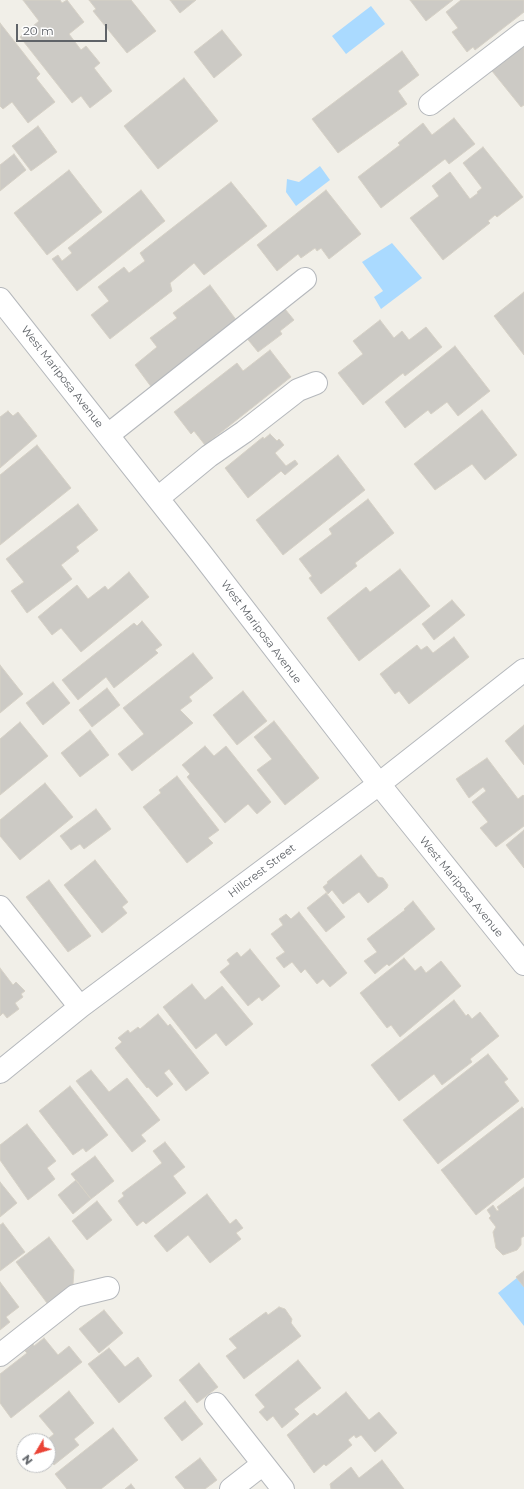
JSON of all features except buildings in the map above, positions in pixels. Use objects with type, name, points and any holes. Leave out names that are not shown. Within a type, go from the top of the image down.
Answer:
[{"type":"street","points":[[430,104],[524,32]]},
{"type":"street","points":[[108,435],[305,279]]},
{"type":"street","name":"West Mariposa Avenue","points":[[0,299],[158,498],[379,784],[524,964]]},
{"type":"street","points":[[158,498],[209,456],[244,432],[298,390],[316,383]]},
{"type":"street","name":"Hillcrest Street","points":[[0,1072],[80,1007],[379,784],[524,670]]},
{"type":"street","points":[[0,907],[80,1007]]},
{"type":"street","points":[[0,1355],[75,1296],[108,1288]]},
{"type":"street","points":[[216,1404],[282,1489]]},
{"type":"street","points":[[231,1489],[263,1464]]},
{"type":"water","points":[[371,6],[385,24],[346,54],[332,36]]},
{"type":"water","points":[[320,166],[330,180],[296,206],[286,192],[287,179],[299,182]]},
{"type":"water","points":[[392,243],[422,278],[381,309],[374,297],[383,291],[362,262]]},
{"type":"water","points":[[518,1277],[524,1285],[524,1326],[498,1293]]}]
